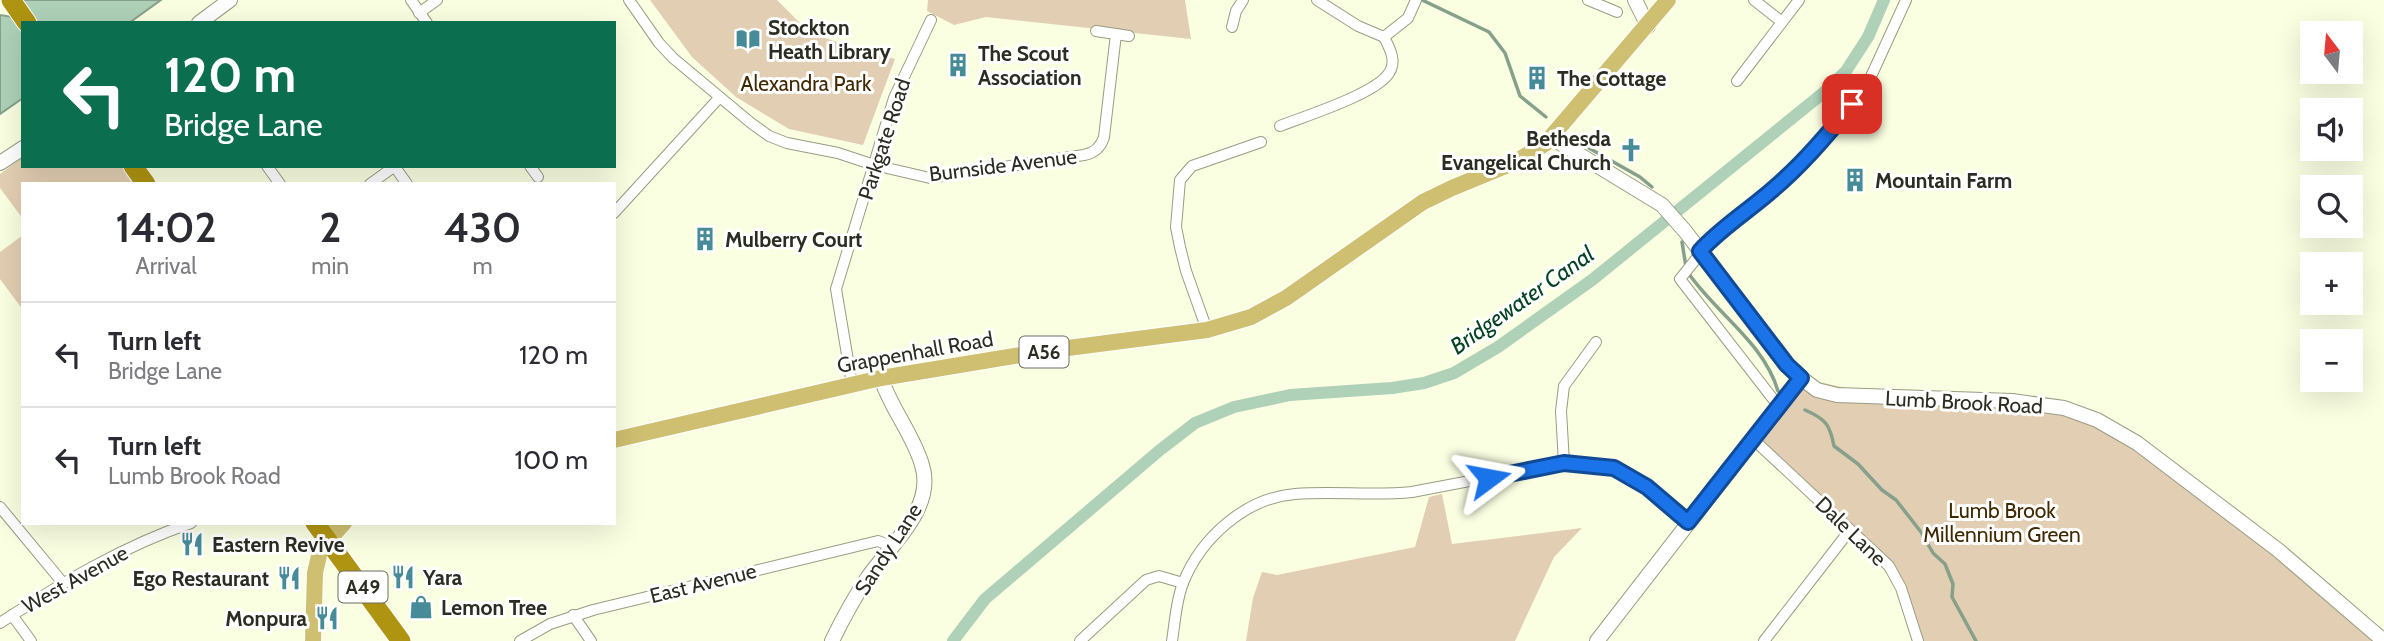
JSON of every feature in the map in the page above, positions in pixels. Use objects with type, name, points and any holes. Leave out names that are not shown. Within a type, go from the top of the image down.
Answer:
[{"type":"highway","points":[[11,0],[26,21]]},
{"type":"highway","name":"A49","points":[[322,527],[401,641]]},
{"type":"main road","name":"A56","points":[[1552,138],[1668,0]]},
{"type":"main road","name":"Grappenhall Road","points":[[616,440],[881,378],[1229,325],[1268,309],[1423,202],[1522,158],[1552,138]]},
{"type":"main road","points":[[313,641],[315,573],[322,527],[336,531],[342,525]]},
{"type":"street","points":[[202,21],[230,0]]},
{"type":"street","points":[[411,0],[425,21]]},
{"type":"street","points":[[419,13],[437,0]]},
{"type":"street","points":[[629,0],[665,51],[719,98],[769,136],[874,165]]},
{"type":"street","points":[[1233,27],[1236,11],[1242,0]]},
{"type":"street","points":[[1280,126],[1377,86],[1390,72],[1392,53],[1384,37],[1359,26],[1317,0]]},
{"type":"street","points":[[1384,37],[1408,18],[1416,0]]},
{"type":"street","points":[[1588,0],[1617,12]]},
{"type":"street","points":[[1635,0],[1648,26]]},
{"type":"street","points":[[1754,0],[1782,22]]},
{"type":"street","points":[[1737,81],[1799,0]]},
{"type":"street","points":[[1780,408],[1680,279],[1712,239],[1770,192],[1820,146],[1868,83],[1906,0]]},
{"type":"street","name":"Parkgate Road","points":[[852,384],[836,289],[894,98],[931,20]]},
{"type":"street","points":[[1096,31],[1129,36]]},
{"type":"street","name":"Burnside Avenue","points":[[874,165],[930,178],[1095,152],[1104,137],[1116,34]]},
{"type":"street","points":[[616,211],[719,98]]},
{"type":"street","name":"Lumb Brook Road","points":[[1552,138],[1655,200],[1700,251],[1787,365],[1817,390],[1837,395],[2023,402],[2064,408],[2097,420],[2137,443],[2278,550],[2384,641]]},
{"type":"street","points":[[1207,330],[1176,227],[1180,180],[1192,166],[1261,142]]},
{"type":"street","points":[[0,163],[21,149]]},
{"type":"street","points":[[373,182],[392,168]]},
{"type":"street","points":[[531,168],[538,177]]},
{"type":"street","points":[[1564,463],[1561,411],[1564,386],[1596,342]]},
{"type":"street","name":"Sandy Lane","points":[[832,641],[866,580],[912,520],[919,505],[924,480],[923,467],[916,448],[881,378]]},
{"type":"street","points":[[1597,641],[1801,378]]},
{"type":"street","name":"Dale Lane","points":[[1754,440],[1888,566],[1896,577],[1918,641]]},
{"type":"street","points":[[1172,641],[1183,583],[1200,553],[1217,531],[1239,515],[1266,501],[1293,494],[1388,495],[1564,463],[1614,468],[1647,487],[1688,522]]},
{"type":"street","points":[[0,507],[63,583]]},
{"type":"street","name":"West Avenue","points":[[0,623],[63,583],[139,543],[186,525]]},
{"type":"street","points":[[1764,641],[1850,530]]},
{"type":"street","name":"East Avenue","points":[[520,641],[541,628],[573,615],[878,541],[891,546]]},
{"type":"street","points":[[1080,641],[1146,580],[1159,576],[1183,583]]},
{"type":"street","points":[[12,615],[31,641]]},
{"type":"street","points":[[573,615],[591,641]]},
{"type":"green space","name":"Alexandra Park","points":[[650,0],[777,0],[806,29],[821,37],[895,59],[863,145],[789,129],[736,97],[692,57]]},
{"type":"green space","points":[[928,0],[1185,0],[1191,39],[986,17],[954,25],[927,11]]},
{"type":"green space","points":[[21,158],[21,168],[129,168],[140,182],[21,182],[21,216],[0,188],[0,174]]},
{"type":"green space","points":[[21,236],[21,307],[0,279],[0,252]]},
{"type":"green space","name":"Lumb Brook Millennium Green","points":[[1801,378],[1887,397],[2034,403],[2137,443],[2272,536],[2312,577],[2384,641],[1918,641],[1897,577],[1754,440]]},
{"type":"green space","points":[[1442,494],[1452,544],[1582,528],[1554,557],[1515,641],[1246,641],[1253,598],[1262,572],[1277,575],[1415,547],[1429,497]]},
{"type":"shaded area","points":[[22,0],[161,0],[132,21],[21,21],[21,99],[0,114],[0,15],[12,17]]},
{"type":"waterway","points":[[1422,0],[1489,32],[1505,53],[1520,96],[1546,117]]},
{"type":"waterway","name":"Bridgewater Canal","points":[[953,641],[985,599],[1195,423],[1234,407],[1290,395],[1392,388],[1424,383],[1454,373],[1498,347],[1592,280],[1822,94],[1846,71],[1868,37],[1884,0]]},
{"type":"waterway","points":[[1587,147],[1640,177],[1652,187]]},
{"type":"waterway","points":[[1682,242],[1686,267]]},
{"type":"waterway","points":[[1689,274],[1751,343],[1762,358],[1778,391]]},
{"type":"waterway","points":[[1805,410],[1818,416],[1829,428],[1834,446],[1858,464],[1882,490],[1896,500],[1921,532],[1933,553],[1945,564],[1953,584],[1952,597],[1976,641]]},
{"type":"place","name":"Stockton Heath Library","points":[[748,39]]},
{"type":"place","name":"The Scout Association","points":[[958,65]]},
{"type":"place","name":"The Cottage","points":[[1537,78]]},
{"type":"place","name":"Bethesda Evangelical Church","points":[[1631,150]]},
{"type":"place","name":"Mountain Farm","points":[[1855,180]]},
{"type":"place","name":"Mulberry Court","points":[[705,239]]},
{"type":"place","name":"Eastern Revive","points":[[192,544]]},
{"type":"place","name":"Yara","points":[[403,577]]},
{"type":"place","name":"Ego Restaurant","points":[[289,578]]},
{"type":"place","name":"Lemon Tree","points":[[421,607]]},
{"type":"place","name":"Monpura","points":[[327,618]]},
{"type":"route","points":[[1489,478],[1564,463],[1614,468],[1647,487],[1688,522],[1801,378],[1787,365],[1700,251],[1820,146],[1852,104]]}]
